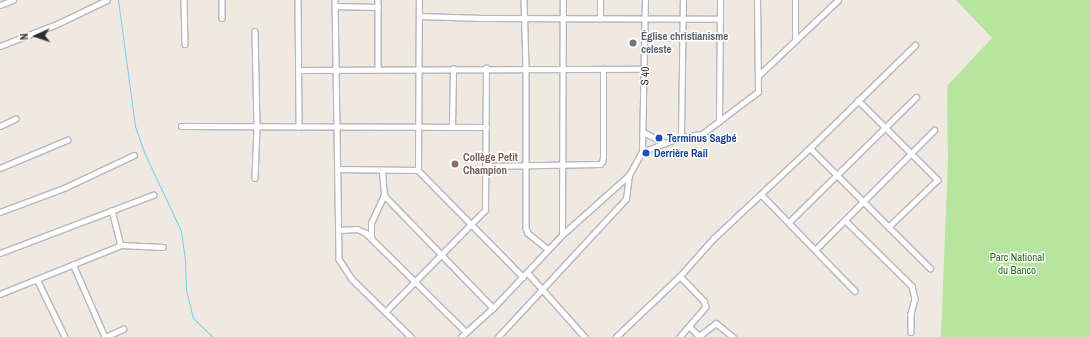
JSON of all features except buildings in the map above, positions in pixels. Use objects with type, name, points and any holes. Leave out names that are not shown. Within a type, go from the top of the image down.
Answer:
[{"type":"street","points":[[0,5],[13,0]]},
{"type":"street","points":[[0,46],[57,24],[107,0]]},
{"type":"street","points":[[184,0],[185,44]]},
{"type":"street","points":[[222,0],[222,18]]},
{"type":"street","points":[[298,0],[299,126]]},
{"type":"street","points":[[335,0],[339,259],[352,279],[411,337]]},
{"type":"street","points":[[378,0],[378,69]]},
{"type":"street","points":[[419,0],[418,170],[523,277]]},
{"type":"street","points":[[524,0],[526,68],[526,228],[528,233],[548,249]]},
{"type":"street","points":[[562,235],[563,0]]},
{"type":"street","points":[[600,0],[600,19]]},
{"type":"street","name":"S 40","points":[[642,152],[646,19],[645,0]]},
{"type":"street","points":[[681,137],[683,0]]},
{"type":"street","points":[[719,122],[720,0]]},
{"type":"street","points":[[461,337],[493,308],[562,235],[629,175],[642,152],[681,137],[702,134],[758,92],[757,0]]},
{"type":"street","points":[[795,0],[795,41]]},
{"type":"street","points":[[758,76],[832,3],[838,0]]},
{"type":"street","points":[[335,6],[378,7]]},
{"type":"street","points":[[419,16],[719,19]]},
{"type":"street","points":[[255,31],[257,126],[256,178]]},
{"type":"street","points":[[616,337],[680,276],[713,239],[810,148],[915,45]]},
{"type":"street","points":[[385,312],[485,210],[486,68]]},
{"type":"street","points":[[298,70],[645,68]]},
{"type":"street","points":[[452,127],[453,69]]},
{"type":"street","points":[[486,166],[594,165],[602,162],[603,69]]},
{"type":"street","points":[[789,222],[916,97]]},
{"type":"street","points":[[858,100],[912,152],[937,178],[938,181],[889,227]]},
{"type":"street","points":[[0,126],[14,119]]},
{"type":"street","points":[[181,126],[486,127]]},
{"type":"street","points":[[815,250],[934,130]]},
{"type":"street","points":[[643,132],[666,143]]},
{"type":"street","points":[[0,168],[66,140]]},
{"type":"street","points":[[810,148],[930,268]]},
{"type":"street","points":[[0,212],[64,188],[134,155]]},
{"type":"street","points":[[338,169],[418,170]]},
{"type":"street","points":[[371,237],[371,223],[384,195],[382,170]]},
{"type":"street","points":[[498,337],[626,199],[629,175]]},
{"type":"street","points":[[761,194],[855,291]]},
{"type":"street","points":[[0,253],[153,195]]},
{"type":"street","points":[[384,195],[493,308]]},
{"type":"street","points":[[112,210],[121,245]]},
{"type":"street","points":[[845,220],[912,286],[915,299],[911,314],[911,332]]},
{"type":"street","points":[[338,230],[357,229],[371,237],[414,282],[466,332]]},
{"type":"street","points":[[0,294],[121,245],[163,247]]},
{"type":"street","points":[[73,264],[105,337],[123,329]]},
{"type":"street","points":[[527,272],[585,337]]},
{"type":"street","points":[[680,276],[706,304],[704,311],[680,337]]},
{"type":"street","points":[[37,278],[65,337]]},
{"type":"street","points":[[690,327],[699,336],[716,323],[733,337]]},
{"type":"green space","name":"Parc National du Banco","points":[[956,0],[1090,0],[1090,337],[941,337],[948,159],[947,86],[992,38]]},
{"type":"waterway","points":[[118,0],[135,126],[144,152],[181,231],[185,260],[186,290],[193,318],[213,337]]},
{"type":"place","name":"Église christianisme celeste","points":[[633,43]]},
{"type":"place","name":"Terminus Sagbé","points":[[659,138]]},
{"type":"place","name":"Derrière Rail","points":[[646,153]]},
{"type":"place","name":"Collège Petit Champion","points":[[455,164]]}]
